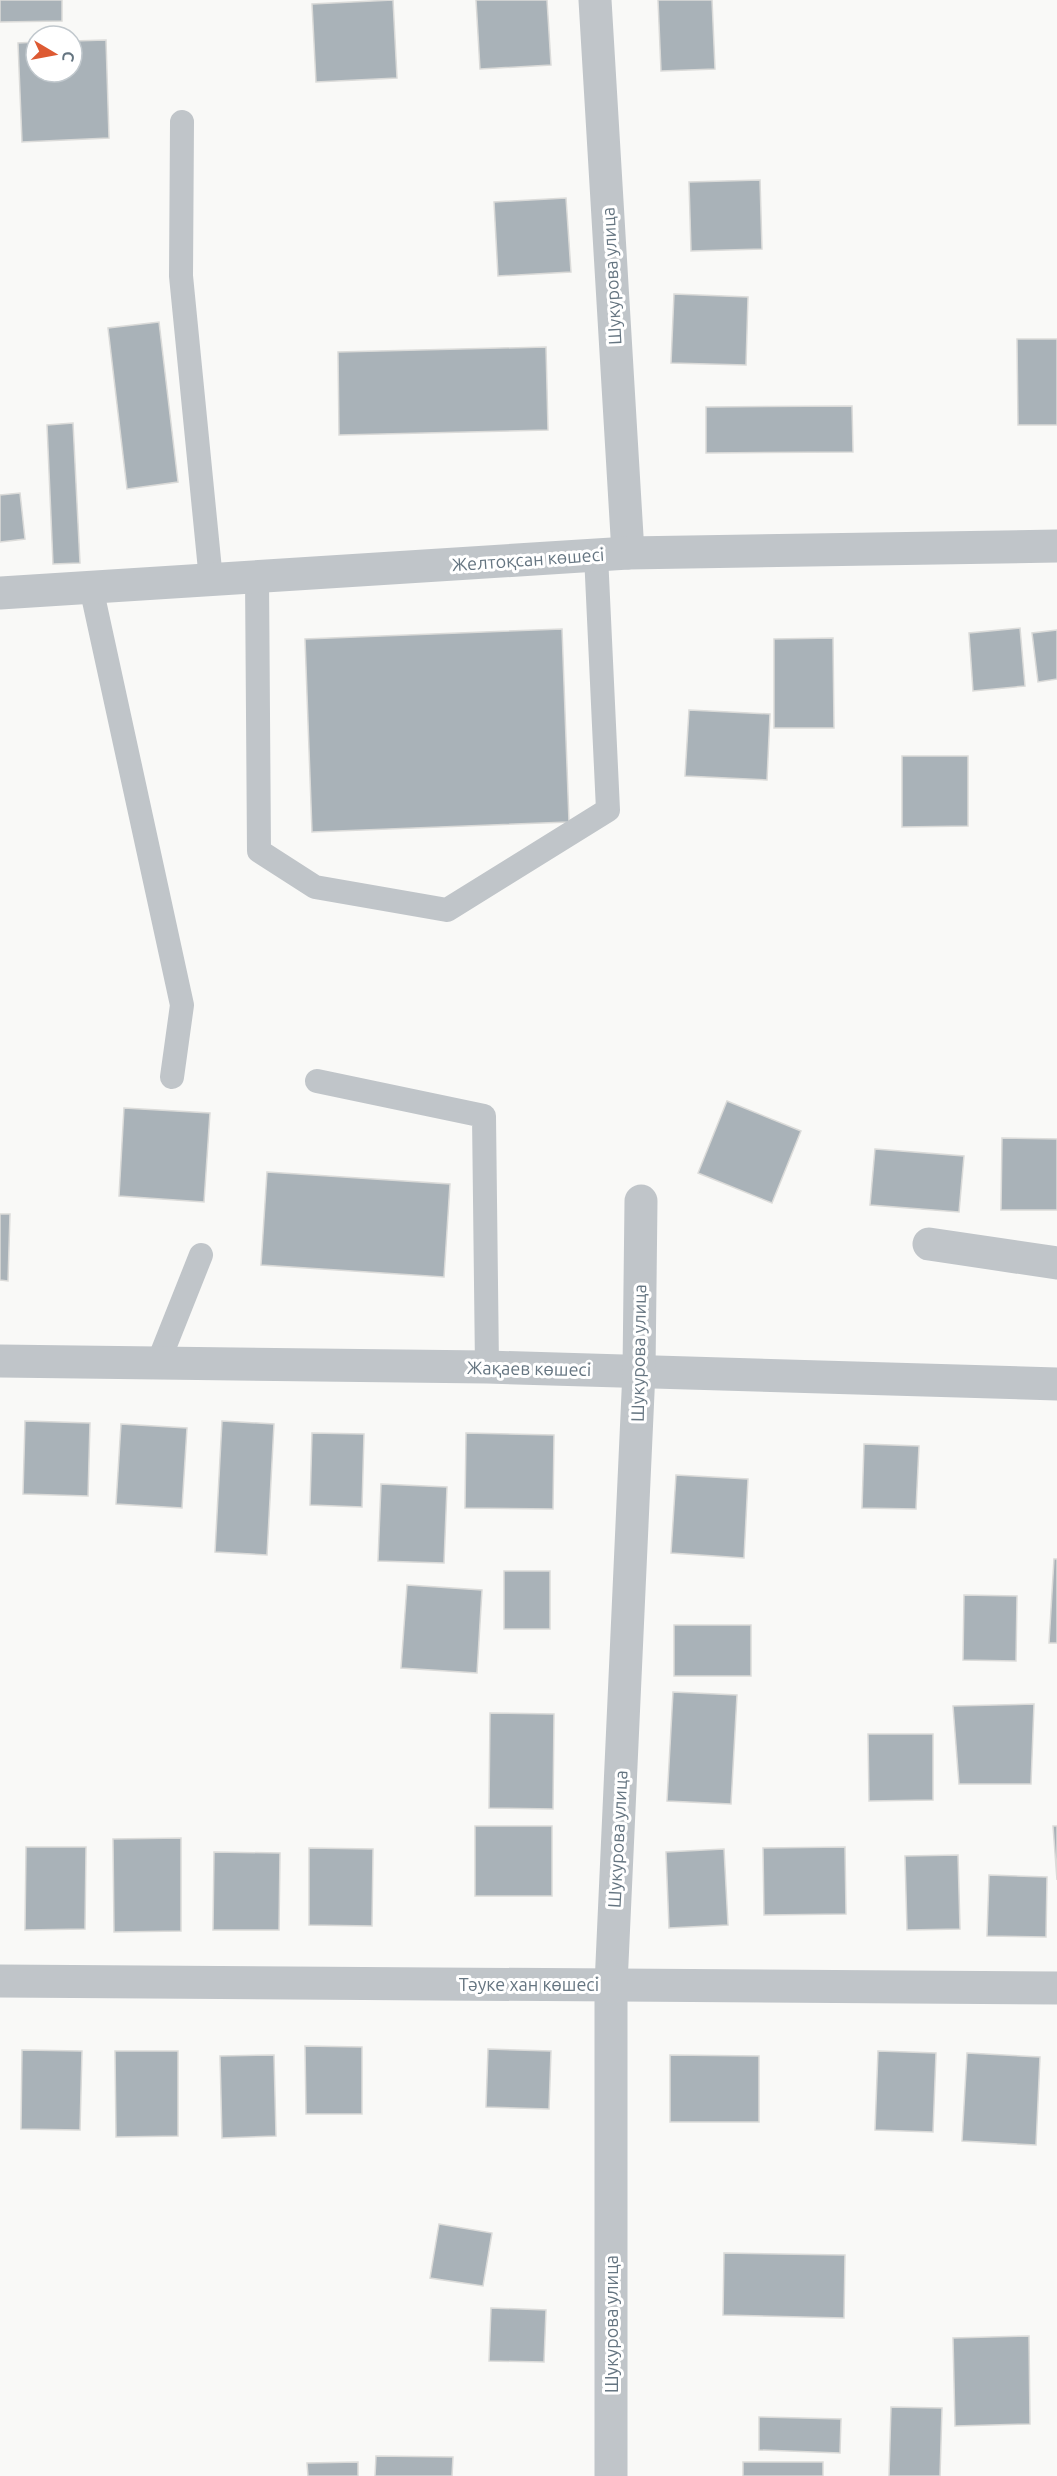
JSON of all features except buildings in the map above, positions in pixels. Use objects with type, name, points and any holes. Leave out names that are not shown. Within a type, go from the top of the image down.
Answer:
[{"type":"street","name":"Шукурова улица","points":[[595,0],[628,553]]},
{"type":"street","name":"Желтоқсан көшесі","points":[[0,593],[628,553],[1057,546]]},
{"type":"street","name":"Шукурова улица","points":[[611,2476],[611,1985],[639,1371],[641,1201]]},
{"type":"street","points":[[929,1244],[1057,1263]]},
{"type":"street","name":"Жақаев көшесі","points":[[0,1361],[487,1367],[1057,1384]]},
{"type":"street","name":"Тәуке хан көшесі","points":[[0,1981],[1057,1988]]},
{"type":"lane","points":[[182,122],[181,276],[211,580]]},
{"type":"lane","points":[[257,577],[259,850],[315,887],[447,910],[608,810],[596,555]]},
{"type":"lane","points":[[91,587],[182,1005],[172,1077]]},
{"type":"lane","points":[[317,1081],[484,1116],[487,1367]]},
{"type":"lane","points":[[158,1363],[201,1255]]}]
